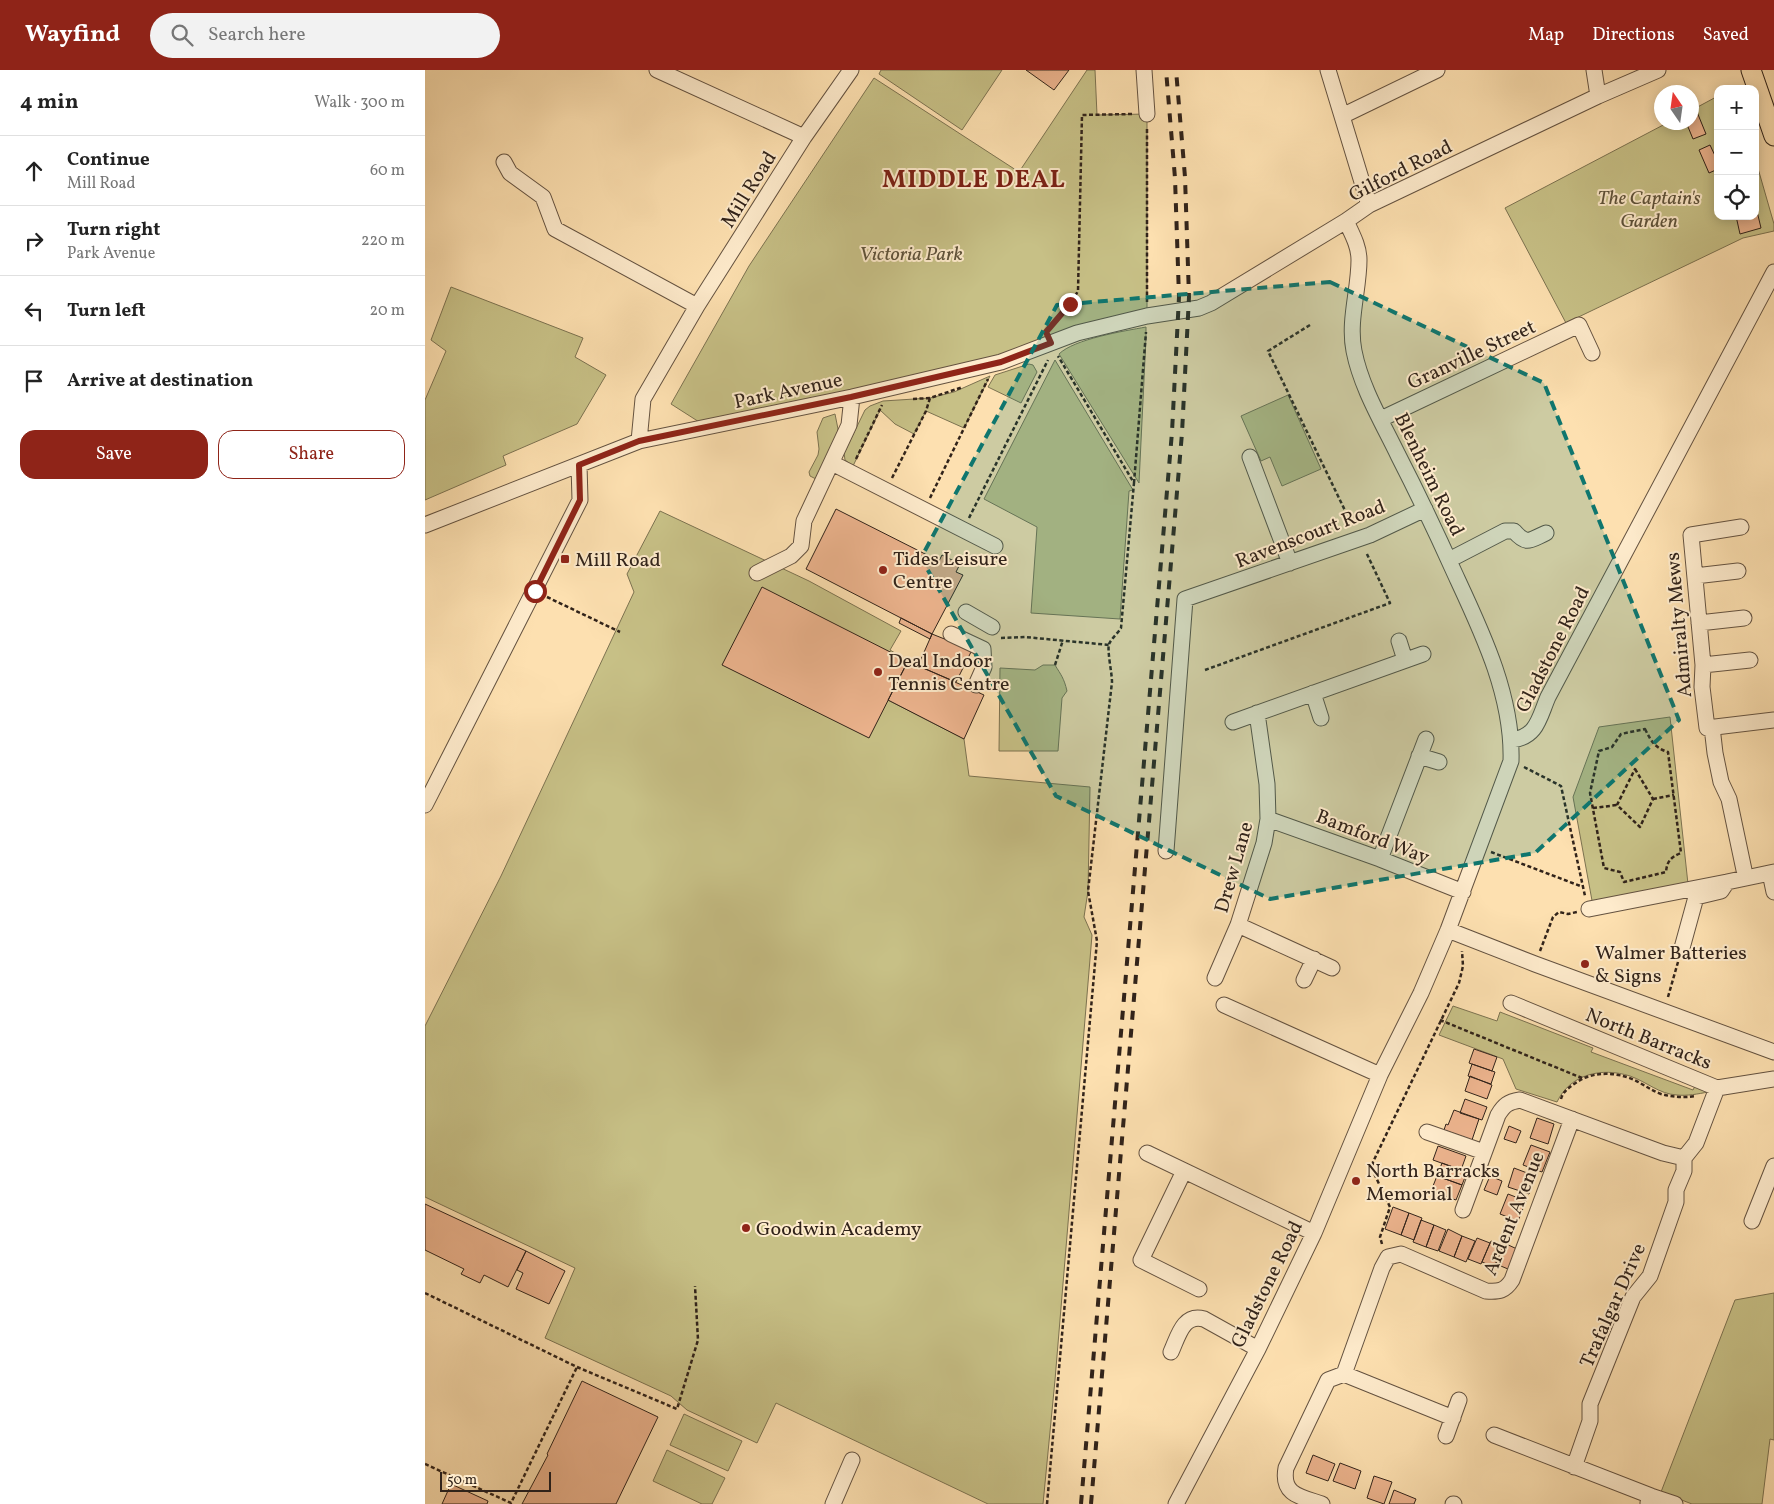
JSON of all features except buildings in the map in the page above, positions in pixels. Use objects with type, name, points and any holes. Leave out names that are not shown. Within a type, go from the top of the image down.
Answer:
[{"type":"main road","points":[[1751,70],[1774,136]]},
{"type":"street","points":[[657,70],[804,137]]},
{"type":"street","name":"Mill Road","points":[[639,441],[643,399],[697,306],[804,137],[851,70]]},
{"type":"street","points":[[1144,70],[1147,114]]},
{"type":"street","points":[[1328,70],[1369,204]]},
{"type":"street","points":[[1342,116],[1437,70]]},
{"type":"street","points":[[1594,70],[1598,96]]},
{"type":"street","name":"Gilford Road","points":[[1166,313],[1199,308],[1211,303],[1346,221],[1369,204],[1598,96],[1658,70]]},
{"type":"street","points":[[504,162],[510,173],[543,197],[555,229],[697,306]]},
{"type":"street","name":"Blenheim Road","points":[[1346,221],[1356,242],[1359,259],[1353,321],[1354,350],[1363,381],[1425,509],[1486,642],[1500,687],[1512,740]]},
{"type":"street","name":"Gladstone Road","points":[[1176,1504],[1258,1349],[1314,1233],[1380,1075],[1421,993],[1463,892],[1511,761],[1512,740],[1520,739],[1534,730],[1553,689],[1774,272]]},
{"type":"street","name":"Park Avenue","points":[[425,525],[639,441],[851,397],[1001,362],[1053,347],[1077,333],[1166,313]]},
{"type":"street","name":"Granville Street","points":[[1381,419],[1579,325],[1592,352]]},
{"type":"street","points":[[757,573],[791,556],[801,546],[804,521],[849,425],[851,397]]},
{"type":"street","points":[[1250,457],[1291,563]]},
{"type":"street","points":[[832,463],[995,546]]},
{"type":"street","points":[[425,805],[580,500],[579,465]]},
{"type":"street","name":"Ravenscourt Road","points":[[1166,851],[1185,598],[1208,592],[1359,539],[1425,509]]},
{"type":"street","name":"Admiralty Mews","points":[[1741,527],[1691,535],[1703,665],[1703,698],[1707,728],[1712,728],[1721,782],[1729,799],[1744,870]]},
{"type":"street","points":[[1449,560],[1505,531],[1514,531],[1522,540],[1526,541],[1546,533]]},
{"type":"street","points":[[1695,576],[1738,571]]},
{"type":"street","points":[[966,612],[995,632]]},
{"type":"street","points":[[1699,623],[1744,618]]},
{"type":"street","points":[[951,634],[983,649],[984,667],[976,686]]},
{"type":"street","points":[[1399,641],[1405,660]]},
{"type":"street","points":[[1233,722],[1423,654]]},
{"type":"street","points":[[1703,665],[1750,660]]},
{"type":"street","points":[[1313,693],[1321,718]]},
{"type":"street","name":"Drew Lane","points":[[1215,978],[1238,924],[1264,843],[1268,819],[1267,784],[1257,714]]},
{"type":"street","points":[[1712,728],[1774,720]]},
{"type":"street","points":[[1380,859],[1426,739]]},
{"type":"street","points":[[1419,756],[1439,762]]},
{"type":"street","name":"Bamford Way","points":[[1268,819],[1380,859],[1463,892]]},
{"type":"street","points":[[1589,909],[1772,873],[1774,892]]},
{"type":"street","points":[[1682,948],[1696,898],[1721,890],[1727,882]]},
{"type":"street","points":[[1238,924],[1332,968]]},
{"type":"street","points":[[1446,935],[1535,964],[1774,1052]]},
{"type":"street","points":[[1304,980],[1314,959]]},
{"type":"street","name":"North Barracks","points":[[1511,1003],[1717,1088],[1774,1079]]},
{"type":"street","points":[[1224,1005],[1380,1075]]},
{"type":"street","points":[[1463,1210],[1498,1115],[1508,1102],[1520,1100],[1663,1153],[1684,1158],[1696,1143],[1717,1088]]},
{"type":"street","name":"Ardent Avenue","points":[[1388,1257],[1401,1254],[1486,1291],[1497,1292],[1506,1289],[1512,1280],[1572,1120]]},
{"type":"street","points":[[1427,1132],[1484,1152]]},
{"type":"street","points":[[1147,1153],[1314,1233]]},
{"type":"street","name":"Trafalgar Drive","points":[[1574,1467],[1590,1421],[1590,1404],[1633,1297],[1650,1276],[1676,1202],[1676,1190],[1684,1170],[1684,1158]]},
{"type":"street","points":[[1752,1221],[1774,1166]]},
{"type":"street","points":[[1184,1171],[1141,1260],[1199,1289]]},
{"type":"street","points":[[1344,1374],[1379,1276],[1388,1257]]},
{"type":"street","points":[[1171,1352],[1184,1325],[1192,1318],[1197,1317],[1258,1349]]},
{"type":"street","points":[[1322,1504],[1297,1496],[1288,1489],[1284,1479],[1287,1468],[1327,1380],[1344,1374],[1453,1418]]},
{"type":"street","points":[[1446,1436],[1459,1400]]},
{"type":"street","points":[[1494,1435],[1649,1500],[1675,1504]]},
{"type":"street","points":[[833,1504],[852,1460]]},
{"type":"path","points":[[1047,1504],[1097,941],[1088,891],[1112,682],[1109,645],[1121,628],[1134,483],[1147,316],[1147,114],[1082,115],[1078,291],[1070,304],[1046,332],[1053,347],[1134,483]]},
{"type":"path","points":[[1205,670],[1390,603],[1268,351],[1310,325]]},
{"type":"path","points":[[963,530],[1048,361],[1053,347]]},
{"type":"path","points":[[923,510],[990,376]]},
{"type":"path","points":[[885,491],[926,411],[930,398]]},
{"type":"path","points":[[850,472],[883,401]]},
{"type":"path","points":[[535,591],[620,632]]},
{"type":"path","points":[[995,632],[1025,637],[1109,645]]},
{"type":"path","points":[[1055,665],[1063,640]]},
{"type":"path","points":[[1645,729],[1650,741],[1658,749],[1668,752],[1674,795],[1681,853],[1672,857],[1667,864],[1666,872],[1624,882],[1619,872],[1604,868],[1590,793],[1599,751],[1612,747],[1621,734],[1645,729]]},
{"type":"path","points":[[1511,761],[1561,786],[1589,909],[1568,914],[1559,912],[1553,916],[1535,964]]},
{"type":"path","points":[[1617,804],[1635,769],[1653,799]]},
{"type":"path","points":[[1653,799],[1674,795]]},
{"type":"path","points":[[1617,804],[1640,827],[1653,799]]},
{"type":"path","points":[[1593,808],[1617,804]]},
{"type":"path","points":[[1479,847],[1583,887]]},
{"type":"path","points":[[1388,1257],[1380,1237],[1390,1207],[1372,1169],[1373,1162],[1459,983],[1463,966],[1461,946],[1446,935]]},
{"type":"path","points":[[1670,992],[1682,948]]},
{"type":"path","points":[[1440,1020],[1582,1078]]},
{"type":"path","points":[[1556,1112],[1562,1094],[1582,1078],[1601,1074],[1631,1078],[1660,1094],[1676,1097],[1707,1095],[1717,1088]]},
{"type":"path","points":[[425,1292],[577,1367],[677,1409],[698,1340],[695,1286]]},
{"type":"path","points":[[425,1464],[511,1503],[577,1367]]},
{"type":"highlighted area","points":[[1330,282],[1544,383],[1679,720],[1535,853],[1270,899],[1056,796],[921,558],[1057,305]]},
{"type":"green space","points":[[881,70],[1002,70],[962,130],[879,74]]},
{"type":"green space","name":"Victoria Park","points":[[1087,70],[1095,70],[1097,115],[1147,114],[1147,316],[1001,362],[707,427],[671,404],[749,266],[874,78],[1019,172]]},
{"type":"green space","name":"The Captain's Garden","points":[[1714,98],[1714,220],[1759,220],[1759,172],[1774,224],[1774,231],[1743,238],[1566,323],[1505,208],[1654,130],[1699,130],[1699,106]]},
{"type":"green space","points":[[451,287],[583,338],[575,357],[606,375],[577,424],[503,456],[506,465],[425,500],[425,400],[446,351],[431,340]]},
{"type":"green space","points":[[1146,327],[1139,483],[1059,354],[1087,340]]},
{"type":"green space","points":[[1055,360],[1133,490],[1129,491],[1120,619],[1031,613],[1037,527],[984,499]]},
{"type":"green space","points":[[1029,364],[1033,365],[1037,372],[1021,403],[988,387],[995,375]]},
{"type":"green space","points":[[990,376],[964,428],[926,411],[914,434],[895,424],[880,410],[853,466],[845,460],[844,453],[865,410],[870,406],[883,401],[930,398],[954,392]]},
{"type":"green space","points":[[1288,395],[1321,469],[1282,486],[1270,457],[1261,461],[1241,416]]},
{"type":"green space","points":[[835,414],[838,429],[836,439],[816,479],[810,476],[809,472],[818,455],[817,432],[823,418]]},
{"type":"green space","name":"Goodwin Academy","points":[[660,511],[809,581],[901,631],[890,650],[908,661],[888,700],[964,739],[969,776],[1090,787],[1088,891],[1084,917],[1092,935],[1043,1504],[988,1504],[776,1403],[757,1443],[687,1410],[671,1396],[545,1338],[575,1268],[425,1197],[425,1026],[501,876],[634,592],[627,574]]},
{"type":"green space","points":[[1043,665],[1055,665],[1067,691],[1062,698],[1058,751],[999,751],[1000,668],[1035,670]]},
{"type":"green space","points":[[1670,717],[1688,884],[1593,906],[1573,797],[1599,727]]},
{"type":"green space","points":[[1453,1006],[1497,1021],[1500,1012],[1593,1048],[1591,1052],[1693,1090],[1697,1082],[1708,1092],[1689,1095],[1671,1094],[1630,1076],[1609,1072],[1588,1075],[1578,1079],[1563,1092],[1557,1102],[1516,1089],[1503,1059],[1439,1035]]},
{"type":"green space","points":[[1774,1293],[1774,1440],[1770,1439],[1762,1504],[1692,1504],[1661,1492],[1735,1300]]},
{"type":"green space","points":[[684,1414],[742,1441],[728,1471],[670,1445]]},
{"type":"green space","points":[[667,1450],[725,1478],[712,1504],[702,1504],[653,1481]]},
{"type":"railway","points":[[1081,1504],[1172,432],[1179,297],[1175,178],[1166,70]]},
{"type":"railway","points":[[1091,1504],[1182,433],[1189,297],[1185,177],[1176,70]]},
{"type":"place","name":"Mill Road","points":[[565,559]]},
{"type":"place","name":"Tides Leisure Centre","points":[[883,570]]},
{"type":"place","name":"Deal Indoor Tennis Centre","points":[[878,672]]},
{"type":"place","name":"Walmer Batteries & Signs","points":[[1585,964]]},
{"type":"place","name":"North Barracks Memorial","points":[[1356,1181]]},
{"type":"place","name":"Goodwin Academy","points":[[746,1228]]},
{"type":"district","name":"MIDDLE DEAL","points":[[974,178]]},
{"type":"route","points":[[535,591],[580,500],[579,465],[639,441],[851,397],[1001,362],[1051,343],[1046,332],[1070,304]]}]
